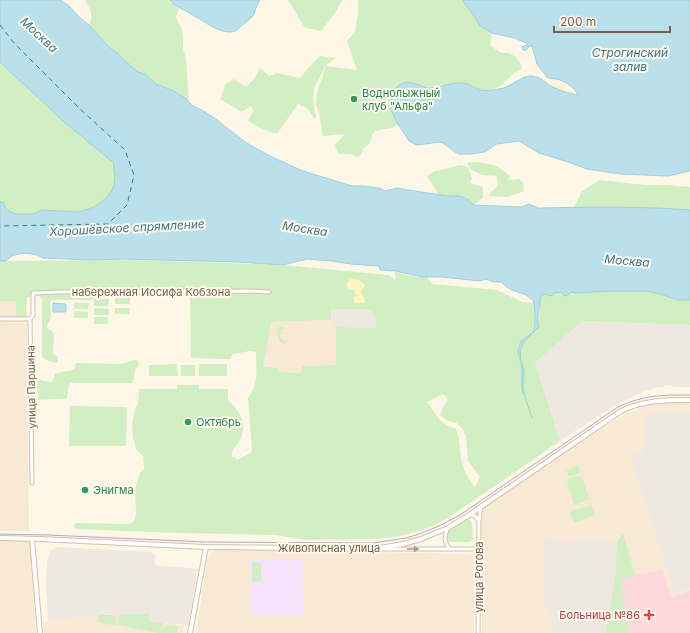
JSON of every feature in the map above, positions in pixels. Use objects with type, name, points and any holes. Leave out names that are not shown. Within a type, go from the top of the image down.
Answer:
[{"type":"street","name":"набережная Иосифа Кобзона","points":[[33,293],[269,292]]},
{"type":"street","name":"улица Паршина","points":[[32,483],[30,320],[33,315],[33,293]]},
{"type":"street","points":[[0,319],[30,320]]},
{"type":"street","name":"Живописная улица","points":[[0,538],[32,538],[206,547],[374,549],[413,542],[448,528],[469,515],[621,411],[645,402],[690,400]]},
{"type":"street","name":"улица Рогова","points":[[478,633],[479,521],[481,506]]},
{"type":"street","points":[[469,515],[475,516],[479,521]]},
{"type":"street","points":[[448,528],[446,533],[446,542],[450,549]]},
{"type":"street","points":[[32,538],[40,633]]},
{"type":"street","points":[[190,633],[206,547]]},
{"type":"street","points":[[374,549],[479,549]]},
{"type":"shaded area","points":[[0,301],[16,301],[16,318],[0,318]]},
{"type":"shaded area","points":[[331,309],[370,309],[375,318],[376,328],[332,327]]},
{"type":"shaded area","points":[[331,320],[332,327],[336,327],[336,365],[302,366],[301,373],[278,372],[278,368],[263,368],[270,322]]},
{"type":"shaded area","points":[[582,321],[690,325],[690,387],[674,388],[673,386],[664,385],[664,388],[657,387],[647,390],[615,405],[560,441],[535,363]]},
{"type":"shaded area","points":[[0,322],[27,323],[29,531],[0,531]]},
{"type":"shaded area","points":[[670,403],[690,403],[690,633],[482,633],[482,519],[484,508],[623,415],[645,406]]},
{"type":"shaded area","points":[[657,413],[690,413],[690,587],[674,593],[631,455],[645,453],[644,415]]},
{"type":"shaded area","points":[[544,538],[550,538],[550,542],[568,542],[575,540],[617,542],[616,572],[606,633],[552,633],[554,622],[550,621],[544,597]]},
{"type":"shaded area","points":[[0,540],[29,540],[30,542],[36,633],[0,633]]},
{"type":"shaded area","points":[[57,547],[150,552],[155,555],[155,565],[198,569],[188,625],[149,622],[149,613],[101,615],[48,621],[46,584],[47,561],[51,551]]},
{"type":"shaded area","points":[[218,549],[471,554],[473,557],[474,633],[196,633],[207,561],[212,552]]},
{"type":"shaded area","points":[[303,559],[304,616],[250,616],[250,560]]},
{"type":"shaded area","name":"Больница №86","points":[[662,570],[671,597],[690,591],[690,633],[606,633],[616,572],[635,575]]},
{"type":"shaded area","points":[[149,613],[149,622],[184,625],[183,633],[44,633],[43,623],[48,621],[101,615]]},
{"type":"green space","points":[[85,0],[170,0],[179,9],[176,17],[183,36],[189,102],[172,90],[156,84],[145,74],[138,72],[97,35],[89,25],[91,15],[90,9]]},
{"type":"green space","points":[[288,0],[342,0],[335,13],[321,31],[305,28]]},
{"type":"green space","points":[[358,0],[462,0],[480,26],[492,36],[490,45],[501,53],[509,53],[516,57],[522,69],[514,73],[498,87],[487,91],[480,90],[465,83],[456,83],[431,88],[409,82],[391,110],[398,124],[392,128],[375,131],[372,135],[370,143],[364,148],[361,155],[357,157],[350,154],[338,153],[335,145],[344,134],[323,136],[319,112],[316,105],[317,93],[326,66],[357,70],[347,41],[355,32],[358,14]]},
{"type":"green space","points":[[320,56],[336,58],[326,65],[314,88],[313,101],[316,120],[307,108],[298,104],[277,134],[260,128],[248,121],[253,111],[251,106],[242,112],[220,99],[226,84],[234,79],[246,87],[254,79],[260,68],[269,76],[277,73],[300,78]]},
{"type":"green space","points":[[0,62],[110,160],[114,169],[115,178],[113,187],[109,195],[95,207],[77,212],[43,210],[36,214],[18,214],[7,209],[3,202],[0,202]]},
{"type":"green space","points":[[467,163],[487,163],[500,168],[510,176],[508,180],[520,179],[523,183],[524,191],[507,197],[489,196],[498,186],[497,176],[482,175],[470,169]]},
{"type":"green space","points":[[459,165],[468,167],[472,179],[470,183],[483,187],[483,198],[473,205],[470,201],[462,197],[439,195],[427,176],[435,171]]},
{"type":"green space","points":[[600,180],[645,185],[690,187],[690,210],[661,208],[574,208],[582,191]]},
{"type":"green space","points":[[136,260],[283,265],[388,275],[396,280],[395,272],[417,277],[427,277],[432,284],[497,290],[522,302],[534,303],[534,327],[523,339],[518,350],[522,369],[522,386],[524,394],[524,371],[520,354],[521,349],[527,337],[536,330],[539,325],[537,319],[540,297],[544,294],[548,295],[555,292],[576,293],[646,291],[679,300],[690,300],[690,325],[582,321],[535,363],[560,441],[448,518],[419,531],[379,539],[305,540],[276,535],[76,529],[74,527],[75,523],[126,524],[132,523],[135,519],[135,489],[140,473],[144,469],[144,457],[136,449],[132,424],[135,409],[138,403],[139,389],[177,389],[177,385],[199,385],[199,389],[228,389],[228,400],[239,413],[243,423],[242,434],[239,443],[233,449],[232,457],[235,457],[237,460],[252,451],[248,398],[252,393],[255,382],[256,352],[250,351],[233,354],[230,359],[191,358],[190,289],[148,289],[145,290],[143,295],[112,296],[91,300],[51,300],[51,316],[47,328],[54,334],[53,354],[58,357],[58,363],[48,361],[42,357],[42,299],[40,296],[27,297],[26,318],[16,318],[16,301],[0,301],[0,261]],"holes":[[[331,309],[370,309],[375,317],[376,328],[336,327],[336,365],[302,366],[301,373],[278,372],[278,368],[263,367],[271,322],[331,320]],[[443,394],[448,400],[440,415],[452,422],[457,423],[466,436],[468,461],[480,477],[475,488],[463,465],[456,429],[446,425],[439,419],[427,402]]]},
{"type":"green space","points":[[115,297],[130,297],[130,304],[115,304]]},
{"type":"green space","points":[[94,299],[109,299],[108,306],[94,306]]},
{"type":"green space","points":[[74,303],[89,303],[88,309],[74,309]]},
{"type":"green space","points":[[94,308],[109,309],[109,315],[94,315]]},
{"type":"green space","points":[[115,308],[130,308],[129,314],[115,314]]},
{"type":"green space","points":[[74,311],[88,312],[88,318],[74,318]]},
{"type":"green space","points":[[94,317],[108,317],[108,324],[94,324]]},
{"type":"green space","points":[[278,327],[285,327],[281,331],[282,333],[280,335],[283,341],[286,341],[285,344],[279,341]]},
{"type":"green space","points":[[133,360],[138,360],[139,366],[135,370],[133,383],[70,383],[66,399],[38,400],[37,378],[52,382],[55,374],[70,371],[75,368],[76,363],[122,364]]},
{"type":"green space","points":[[177,364],[178,376],[149,376],[149,365]]},
{"type":"green space","points":[[199,364],[227,364],[227,376],[199,376]]},
{"type":"green space","points":[[181,365],[195,365],[195,376],[181,376]]},
{"type":"green space","points":[[70,406],[127,407],[126,446],[69,446]]},
{"type":"green space","points":[[578,466],[580,471],[578,474],[569,476],[566,471]]},
{"type":"green space","points":[[578,476],[582,477],[589,499],[574,505],[567,482],[568,479]]},
{"type":"green space","points":[[591,505],[595,515],[574,523],[570,512]]},
{"type":"green space","points":[[468,517],[472,524],[473,539],[470,542],[448,542],[448,530]]},
{"type":"green space","points":[[623,533],[635,575],[621,581],[629,633],[606,633],[616,572],[617,542]]},
{"type":"green space","points":[[252,563],[261,563],[261,581],[252,581]]},
{"type":"green space","points":[[149,613],[149,622],[163,623],[163,631],[165,625],[178,626],[177,633],[158,633],[119,625],[119,615]]},
{"type":"green space","points":[[98,615],[115,615],[116,625],[99,622]]},
{"type":"sand","points":[[549,81],[577,94],[575,95],[550,84],[548,82]]},
{"type":"sand","points":[[350,279],[359,280],[364,284],[365,287],[361,290],[365,303],[354,303],[354,298],[357,296],[355,293],[356,291],[348,289],[347,287],[347,283]]},
{"type":"water","points":[[0,0],[60,0],[68,5],[107,45],[134,69],[145,74],[156,84],[172,90],[185,98],[193,106],[217,120],[245,142],[270,156],[303,171],[352,186],[379,188],[385,191],[397,188],[448,196],[459,196],[466,198],[473,205],[522,207],[529,204],[538,208],[633,207],[690,210],[690,300],[679,300],[646,291],[571,292],[565,296],[561,292],[555,293],[551,296],[544,294],[540,297],[541,301],[539,302],[540,304],[537,317],[539,327],[525,341],[521,349],[520,354],[524,373],[523,394],[522,369],[519,350],[521,341],[534,329],[534,303],[533,300],[525,295],[511,290],[501,282],[493,282],[486,279],[480,281],[442,277],[423,277],[396,271],[380,270],[379,266],[307,259],[283,265],[238,262],[122,259],[91,260],[43,258],[29,254],[18,254],[13,255],[6,261],[0,261],[0,202],[3,202],[6,209],[17,214],[34,214],[42,210],[78,212],[90,209],[106,198],[112,190],[115,176],[113,163],[110,160],[62,120],[0,62]]},
{"type":"water","points":[[170,0],[260,0],[252,17],[235,31],[230,32],[212,27],[178,7]]},
{"type":"water","name":"Строгинский залив","points":[[462,0],[690,0],[690,171],[668,176],[621,174],[587,169],[539,153],[519,141],[496,144],[485,152],[458,154],[443,143],[439,142],[417,145],[409,141],[391,110],[392,93],[398,86],[406,82],[414,83],[427,88],[464,83],[480,90],[488,90],[503,88],[525,77],[533,76],[540,78],[555,88],[578,95],[572,87],[566,83],[547,77],[537,64],[532,46],[526,50],[523,50],[522,47],[528,44],[515,38],[491,33],[480,26]]},
{"type":"water","points":[[53,303],[66,304],[66,311],[53,312]]},
{"type":"waterway","points":[[524,394],[532,418]]},
{"type":"ferry route","points":[[0,25],[14,43],[80,109],[125,150],[134,175],[127,205],[108,224],[0,226]]},
{"type":"tram line","points":[[0,534],[205,542],[373,543],[406,538],[439,526],[460,515],[618,407],[636,400],[653,396],[690,395]]},
{"type":"place","name":"Воднолыжный клуб \"Альфа\"","points":[[354,99]]},
{"type":"place","name":"Октябрь","points":[[188,422]]},
{"type":"place","name":"Энигма","points":[[85,490]]},
{"type":"place","name":"Больница №86","points":[[649,615]]},
{"type":"water label","name":"Москва","points":[[39,35]]},
{"type":"water label","name":"Хорошёвское спрямление","points":[[127,228]]},
{"type":"water label","name":"Москва","points":[[305,229]]},
{"type":"water label","name":"Москва","points":[[627,261]]}]
